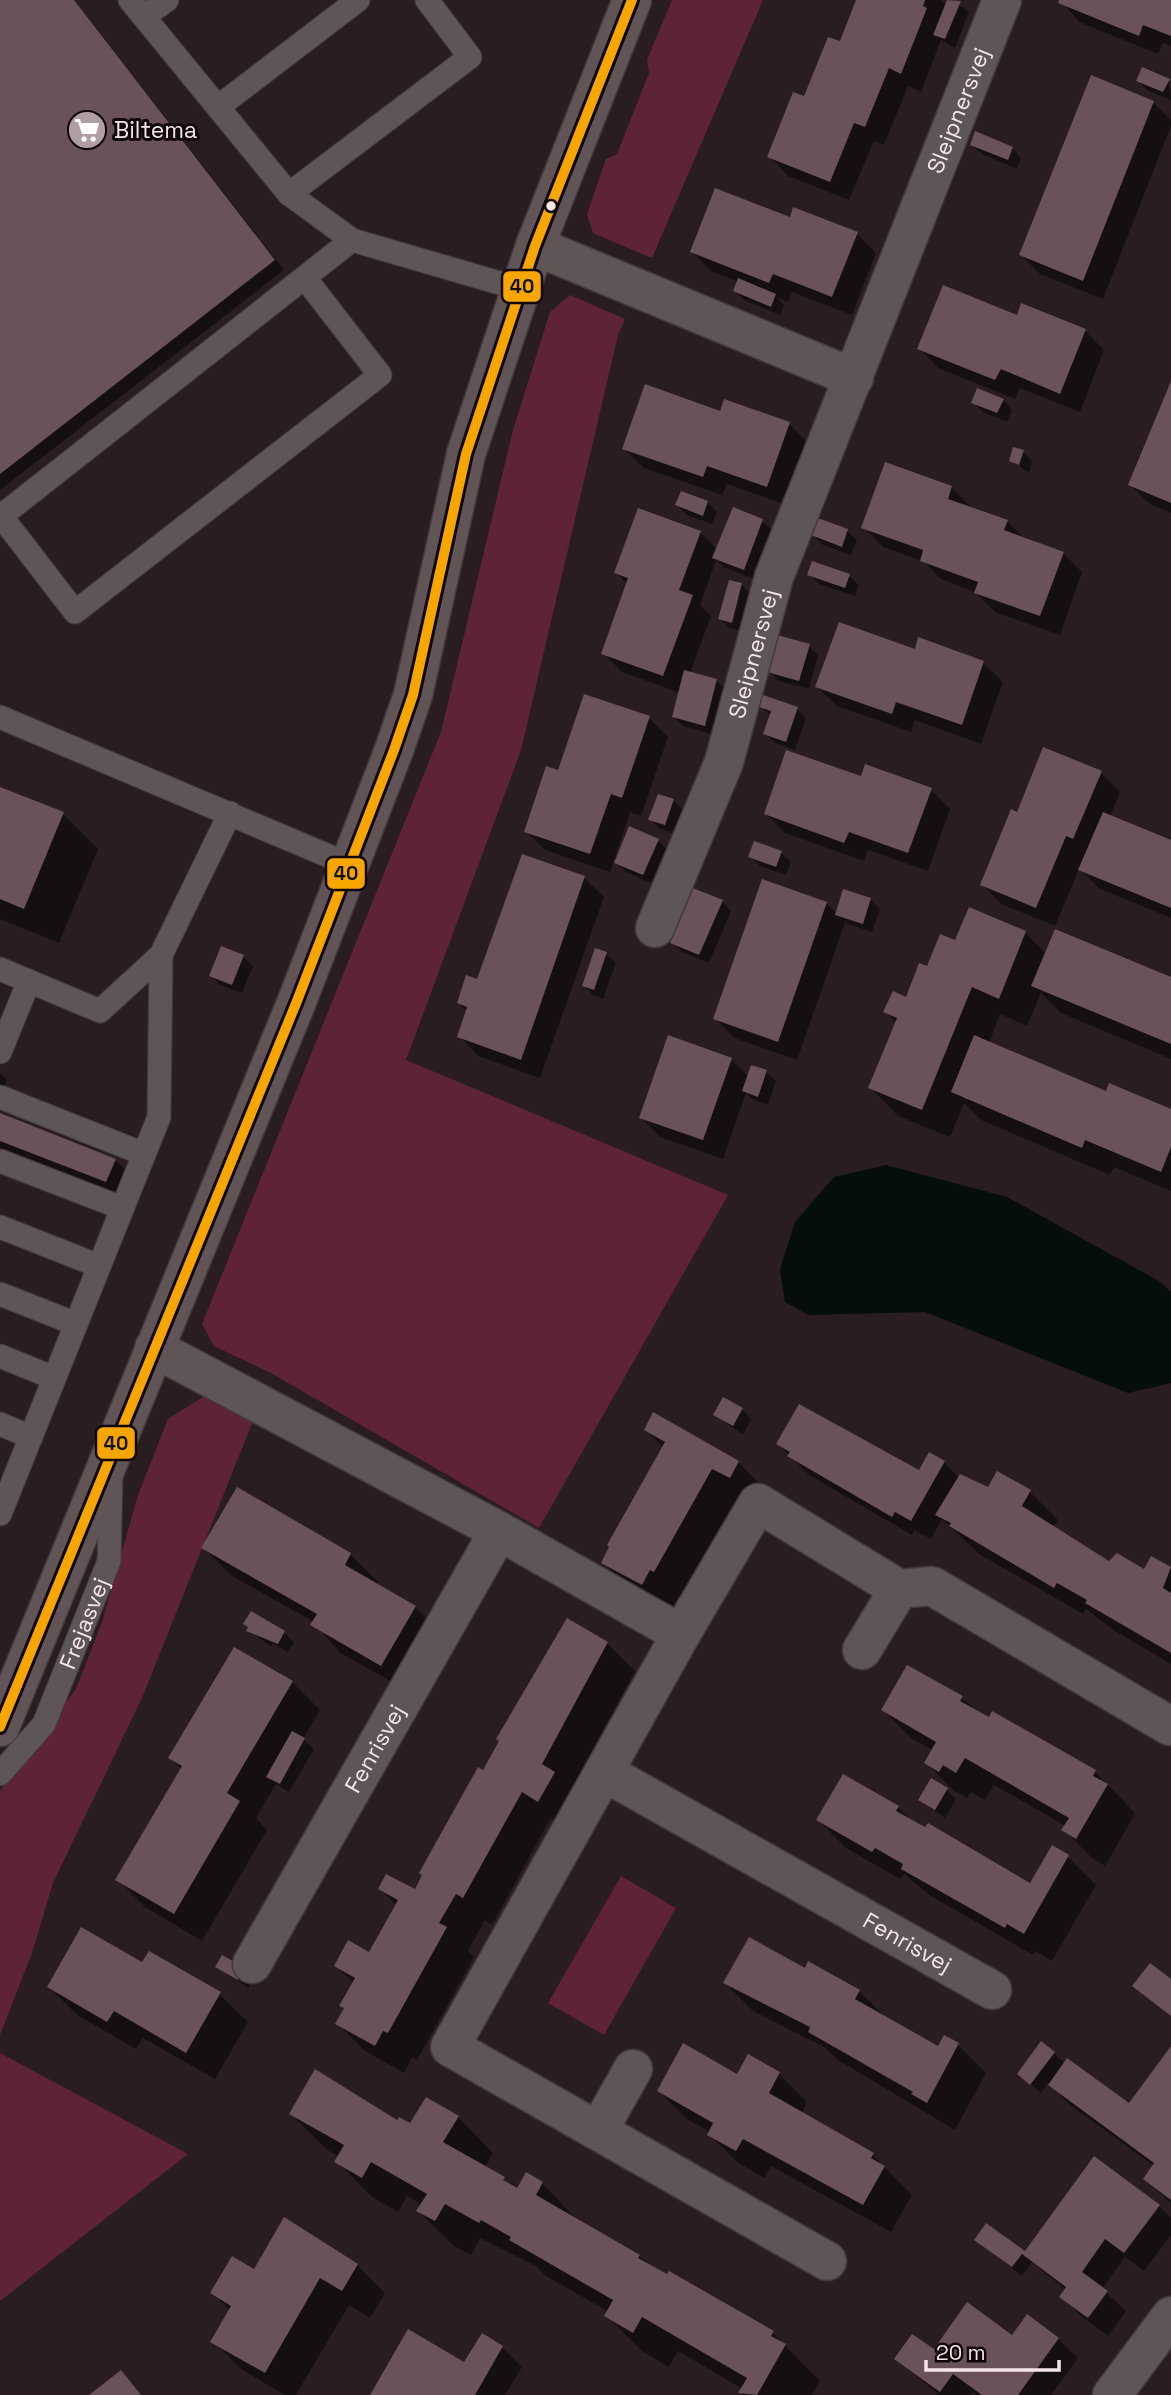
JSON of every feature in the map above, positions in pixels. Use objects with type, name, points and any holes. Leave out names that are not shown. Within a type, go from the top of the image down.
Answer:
[{"type":"street","name":"Frejasvej","points":[[0,1727],[350,865],[413,695],[466,454],[535,246],[632,0]]},
{"type":"street","name":"Sleipnersvej","points":[[655,928],[724,762],[774,576],[855,378],[1002,0]]},
{"type":"street","points":[[535,246],[855,378]]},
{"type":"street","points":[[154,1348],[499,1531],[681,1634]]},
{"type":"street","points":[[827,2261],[450,2047],[681,1634],[758,1503],[899,1589],[932,1586],[1170,1726]]},
{"type":"street","name":"Fenrisvej","points":[[252,1965],[499,1531]]},
{"type":"street","points":[[862,1650],[899,1589]]},
{"type":"street","name":"Fenrisvej","points":[[604,1772],[992,1990]]},
{"type":"street","points":[[598,2131],[633,2069]]},
{"type":"street","points":[[1112,2395],[1171,2316]]},
{"type":"lane","points":[[167,0],[137,9],[289,194],[352,240],[520,289]]},
{"type":"lane","points":[[218,107],[358,0]]},
{"type":"lane","points":[[289,194],[470,57],[427,0]]},
{"type":"lane","points":[[305,278],[380,375],[75,612],[1,517],[352,240]]},
{"type":"lane","points":[[0,717],[350,865]]},
{"type":"lane","points":[[0,969],[100,1010],[161,956],[230,813]]},
{"type":"lane","points":[[2,1503],[159,1117],[161,956]]},
{"type":"lane","points":[[0,1052],[29,981]]},
{"type":"lane","points":[[0,1097],[144,1154]]},
{"type":"lane","points":[[0,1161],[122,1208]]},
{"type":"lane","points":[[0,1227],[99,1266]]},
{"type":"lane","points":[[0,1294],[76,1324]]},
{"type":"lane","points":[[0,1356],[54,1378]]},
{"type":"lane","points":[[0,1424],[31,1437]]},
{"type":"lane","name":"Frejasvej","points":[[0,1774],[44,1724],[109,1561],[111,1454]]},
{"type":"shaded area","points":[[672,0],[763,0],[652,258],[593,233],[587,214],[606,159],[617,154],[649,73],[647,60]]},
{"type":"shaded area","points":[[570,295],[625,319],[618,335],[521,750],[406,1060],[728,1195],[539,1528],[271,1373],[214,1346],[202,1324],[441,732],[513,430],[550,312]]},
{"type":"shaded area","points":[[886,1165],[1007,1197],[1159,1281],[1171,1292],[1171,1383],[1128,1393],[925,1312],[808,1315],[785,1302],[780,1269],[795,1222],[834,1177]]},
{"type":"shaded area","points":[[203,1397],[253,1421],[142,1698],[53,1883],[32,1953],[0,2035],[0,1791],[76,1689],[102,1622],[138,1495],[168,1419]]},
{"type":"shaded area","points":[[621,1876],[676,1908],[604,2035],[548,2003]]},
{"type":"shaded area","points":[[0,2053],[188,2154],[0,2301]]},
{"type":"building","name":"Biltema","points":[[0,0],[74,0],[275,260],[0,474]]},
{"type":"building","points":[[856,0],[925,0],[923,6],[927,8],[901,74],[889,68],[865,127],[854,123],[830,182],[767,157],[793,92],[804,96],[828,37],[840,41]]},
{"type":"building","points":[[947,0],[961,1],[945,39],[933,35]]},
{"type":"building","points":[[1059,0],[1171,0],[1171,36],[1143,25],[1139,36],[1058,3]]},
{"type":"building","points":[[1142,67],[1170,79],[1163,92],[1136,81]]},
{"type":"building","points":[[1091,75],[1154,101],[1083,281],[1019,255]]},
{"type":"building","points":[[975,131],[1013,147],[1008,160],[970,145]]},
{"type":"building","points":[[715,188],[790,217],[793,207],[858,232],[832,297],[773,274],[769,283],[690,252]]},
{"type":"building","points":[[738,278],[776,294],[771,307],[733,291]]},
{"type":"building","points":[[943,285],[1017,315],[1021,303],[1086,329],[1060,394],[1001,369],[995,380],[917,349]]},
{"type":"building","points":[[1171,381],[1171,503],[1128,485]]},
{"type":"building","points":[[645,384],[720,411],[724,399],[790,422],[767,487],[707,466],[703,477],[622,449]]},
{"type":"building","points":[[977,388],[1004,399],[997,413],[971,403]]},
{"type":"building","points":[[1013,447],[1024,450],[1019,465],[1009,461]]},
{"type":"building","points":[[885,462],[952,486],[948,499],[1008,520],[1004,530],[1064,552],[1040,616],[974,593],[978,582],[920,561],[923,550],[861,528]]},
{"type":"building","points":[[681,491],[708,501],[703,516],[675,505]]},
{"type":"building","points":[[733,507],[763,519],[744,570],[712,558]]},
{"type":"building","points":[[638,508],[701,531],[679,590],[693,595],[663,676],[601,654],[628,578],[614,573]]},
{"type":"building","points":[[818,518],[848,529],[842,547],[811,535]]},
{"type":"building","points":[[812,561],[850,574],[845,588],[807,575]]},
{"type":"building","points":[[729,580],[742,583],[732,623],[718,619]]},
{"type":"building","points":[[839,622],[915,649],[918,637],[984,661],[962,725],[896,702],[892,714],[815,687]]},
{"type":"building","points":[[777,635],[810,644],[799,681],[767,672]]},
{"type":"building","points":[[684,670],[717,679],[705,726],[672,717]]},
{"type":"building","points":[[584,694],[650,716],[622,798],[611,794],[590,854],[524,832],[546,766],[558,770]]},
{"type":"building","points":[[763,695],[798,707],[786,742],[763,734],[771,711],[759,707]]},
{"type":"building","points":[[1043,747],[1102,771],[1073,839],[1066,836],[1036,908],[980,885],[1011,809],[1017,812]]},
{"type":"building","points":[[786,750],[861,776],[865,764],[932,788],[908,853],[849,832],[844,843],[764,814]]},
{"type":"building","points":[[0,787],[64,812],[24,909],[0,899]]},
{"type":"building","points":[[658,794],[674,799],[665,825],[648,820]]},
{"type":"building","points":[[1103,812],[1171,840],[1171,908],[1078,870]]},
{"type":"building","points":[[629,826],[659,839],[643,875],[614,863]]},
{"type":"building","points":[[754,841],[782,851],[776,867],[748,857]]},
{"type":"building","points":[[522,854],[585,876],[521,1060],[457,1037],[467,1007],[457,1003],[466,975],[477,979]]},
{"type":"building","points":[[762,879],[827,902],[778,1042],[713,1019]]},
{"type":"building","points":[[693,888],[723,900],[699,955],[670,943]]},
{"type":"building","points":[[843,889],[871,898],[863,924],[835,915]]},
{"type":"building","points":[[969,907],[1026,931],[999,999],[972,987],[922,1110],[868,1088],[897,1018],[883,1012],[893,991],[906,997],[919,963],[927,966],[940,934],[955,940]]},
{"type":"building","points":[[1055,929],[1171,977],[1171,1044],[1031,986]]},
{"type":"building","points":[[221,946],[244,955],[232,985],[209,976]]},
{"type":"building","points":[[595,948],[607,952],[594,990],[582,986]]},
{"type":"building","points":[[668,1035],[732,1058],[703,1140],[639,1118]]},
{"type":"building","points":[[974,1035],[1106,1091],[1109,1083],[1171,1109],[1171,1147],[1161,1172],[1085,1140],[1082,1148],[951,1092]]},
{"type":"building","points":[[751,1065],[767,1070],[758,1097],[742,1091]]},
{"type":"building","points":[[0,1113],[116,1159],[106,1182],[0,1141]]},
{"type":"building","points":[[723,1397],[743,1408],[733,1426],[713,1415]]},
{"type":"building","points":[[799,1404],[919,1470],[929,1452],[945,1461],[911,1521],[895,1512],[892,1517],[787,1456],[790,1452],[776,1444]]},
{"type":"building","points":[[653,1412],[739,1461],[730,1478],[712,1469],[654,1572],[650,1570],[642,1585],[601,1563],[609,1547],[607,1545],[665,1442],[644,1430]]},
{"type":"building","points":[[997,1471],[1031,1490],[1022,1506],[1109,1561],[1117,1553],[1144,1569],[1151,1556],[1171,1567],[1163,1588],[1171,1593],[1171,1653],[1085,1603],[1087,1600],[1057,1583],[1054,1588],[935,1515],[960,1474],[988,1487]]},
{"type":"building","points":[[237,1487],[351,1553],[345,1565],[416,1606],[381,1666],[310,1625],[317,1614],[201,1548]]},
{"type":"building","points":[[251,1611],[285,1631],[278,1644],[246,1631],[248,1627],[243,1624]]},
{"type":"building","points":[[567,1618],[608,1642],[542,1764],[555,1772],[538,1802],[522,1792],[463,1898],[456,1894],[439,1923],[447,1927],[388,2033],[383,2031],[375,2046],[335,2024],[344,2008],[339,2006],[355,1978],[334,1966],[348,1940],[369,1952],[398,1900],[378,1889],[386,1874],[415,1889],[422,1875],[419,1873],[478,1767],[483,1770],[499,1741],[496,1739]]},
{"type":"building","points":[[234,1647],[293,1681],[227,1793],[240,1801],[174,1914],[115,1880],[182,1766],[168,1758]]},
{"type":"building","points":[[907,1665],[963,1696],[960,1701],[989,1717],[992,1711],[1096,1770],[1093,1776],[1108,1784],[1076,1839],[1061,1830],[1069,1818],[965,1758],[956,1773],[943,1765],[939,1772],[924,1763],[936,1742],[881,1710]]},
{"type":"building","points":[[292,1731],[305,1738],[280,1784],[266,1777]]},
{"type":"building","points":[[843,1774],[899,1806],[896,1811],[925,1827],[928,1823],[1030,1883],[1052,1845],[1069,1855],[1024,1934],[1007,1924],[1005,1928],[901,1869],[903,1864],[875,1848],[872,1852],[816,1820]]},
{"type":"building","points":[[931,1778],[948,1788],[935,1810],[918,1800]]},
{"type":"building","points":[[81,1927],[142,1962],[149,1951],[221,1992],[186,2053],[114,2011],[107,2022],[47,1987]]},
{"type":"building","points":[[749,1937],[805,1968],[808,1961],[860,1990],[855,1999],[938,2046],[944,2035],[959,2043],[927,2103],[911,2094],[913,2092],[808,2032],[810,2027],[723,1983]]},
{"type":"building","points":[[222,1955],[245,1968],[238,1980],[215,1967]]},
{"type":"building","points":[[1150,1963],[1171,1979],[1171,2016],[1132,1986]]},
{"type":"building","points":[[1041,2041],[1055,2052],[1030,2085],[1017,2074]]},
{"type":"building","points":[[683,2043],[737,2074],[748,2054],[780,2072],[769,2093],[874,2153],[871,2158],[885,2166],[863,2205],[743,2139],[736,2151],[707,2135],[713,2123],[657,2091]]},
{"type":"building","points":[[1171,2046],[1171,2200],[1143,2179],[1154,2163],[1048,2085],[1067,2058],[1129,2103]]},
{"type":"building","points":[[315,2069],[397,2120],[399,2117],[410,2123],[426,2097],[459,2116],[443,2142],[505,2177],[503,2180],[517,2188],[526,2172],[543,2182],[536,2195],[640,2255],[638,2258],[667,2274],[669,2271],[774,2331],[771,2336],[786,2344],[757,2395],[738,2393],[747,2378],[642,2317],[633,2333],[604,2316],[613,2300],[509,2240],[511,2237],[481,2220],[479,2223],[445,2204],[435,2221],[416,2211],[427,2194],[371,2162],[362,2178],[334,2162],[344,2145],[289,2114]]},
{"type":"building","points":[[1094,2156],[1160,2205],[1124,2253],[1105,2239],[1082,2272],[1108,2291],[1088,2318],[1059,2297],[1066,2287],[1022,2254],[1012,2267],[974,2240],[986,2223],[1025,2251]]},
{"type":"building","points":[[284,2217],[358,2264],[342,2291],[320,2278],[265,2373],[210,2342],[231,2306],[210,2293],[232,2256],[254,2269]]},
{"type":"building","points":[[967,2302],[1012,2335],[1027,2314],[1059,2338],[1018,2395],[982,2395],[953,2374],[940,2392],[894,2359],[912,2334],[934,2349]]},
{"type":"building","points":[[408,2329],[464,2362],[482,2333],[503,2346],[475,2395],[370,2395]]},
{"type":"building","points":[[121,2370],[141,2395],[89,2395]]},
{"type":"transit line","name":"40","points":[[0,1727],[297,1001],[394,750],[413,695],[466,454],[535,246],[632,0]]},
{"type":"place","name":"Biltema","points":[[87,130]]}]
